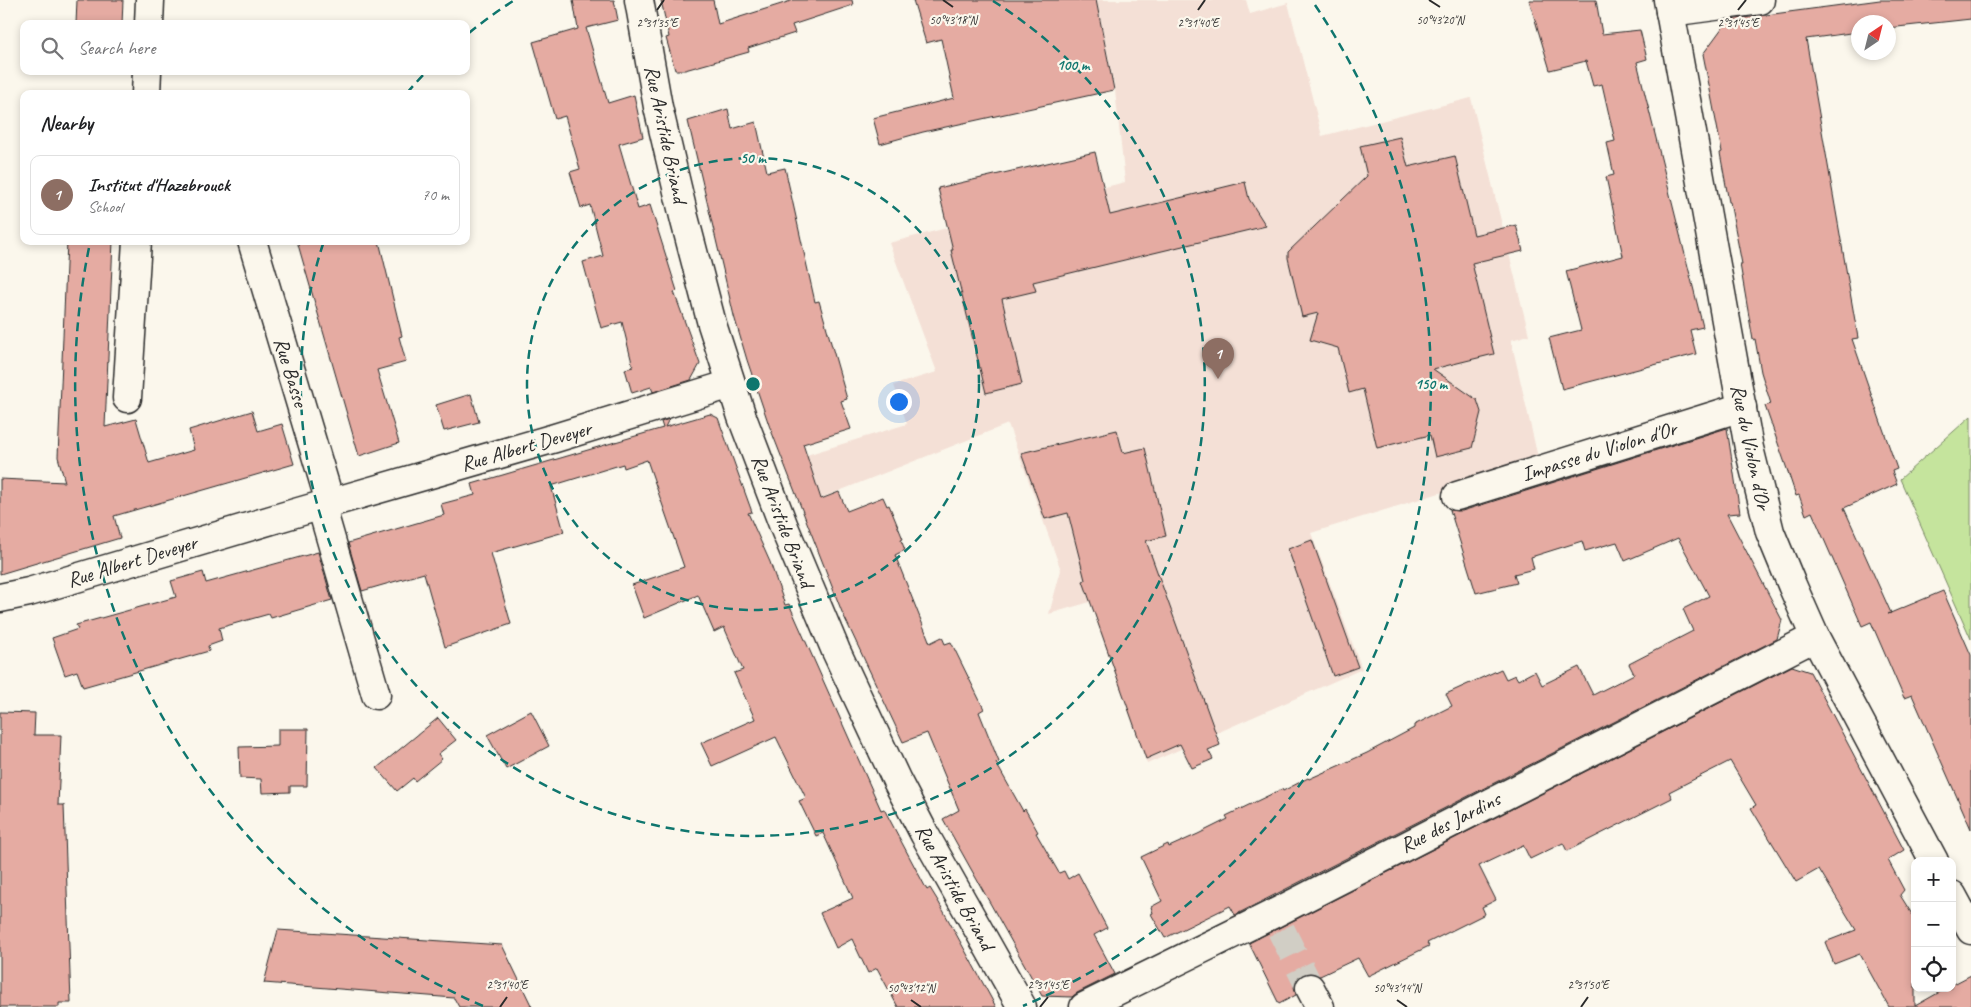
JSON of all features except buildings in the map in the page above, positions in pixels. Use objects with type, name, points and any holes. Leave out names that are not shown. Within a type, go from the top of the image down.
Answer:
[{"type":"street","points":[[149,20],[150,0]]},
{"type":"street","name":"Rue Aristide Briand","points":[[639,0],[658,107],[684,217],[730,384],[812,596],[867,719],[926,836],[1022,1007]]},
{"type":"street","points":[[1669,6],[1760,0]]},
{"type":"street","name":"Rue du Violon d'Or","points":[[1669,6],[1742,407],[1756,478],[1770,532],[1816,637],[1932,857]]},
{"type":"street","points":[[146,90],[147,75]]},
{"type":"street","points":[[127,398],[137,245]]},
{"type":"street","name":"Rue Basse","points":[[253,245],[326,504]]},
{"type":"street","name":"Rue Albert Deveyer","points":[[0,598],[39,590],[555,438],[730,384]]},
{"type":"street","name":"Impasse du Violon d'Or","points":[[1456,496],[1742,407]]},
{"type":"street","points":[[326,504],[376,695]]},
{"type":"street","name":"Rue des Jardins","points":[[1084,1007],[1277,922],[1816,637]]},
{"type":"street","points":[[1956,902],[1971,930]]},
{"type":"shaded area","points":[[1096,0],[1246,0],[1250,14],[1288,3],[1322,136],[1471,98],[1529,335],[1511,340],[1539,462],[1311,533],[1362,669],[1147,764],[1090,602],[1049,614],[1061,570],[1008,424],[801,506],[784,462],[907,424],[894,385],[937,372],[889,243],[1125,182],[1115,90]]},
{"type":"green space","points":[[1971,416],[1971,639],[1900,479]]},
{"type":"tunnel","points":[[1281,930],[1310,988]]},
{"type":"place","name":"Institut d'Hazebrouck","points":[[1218,379]]}]
